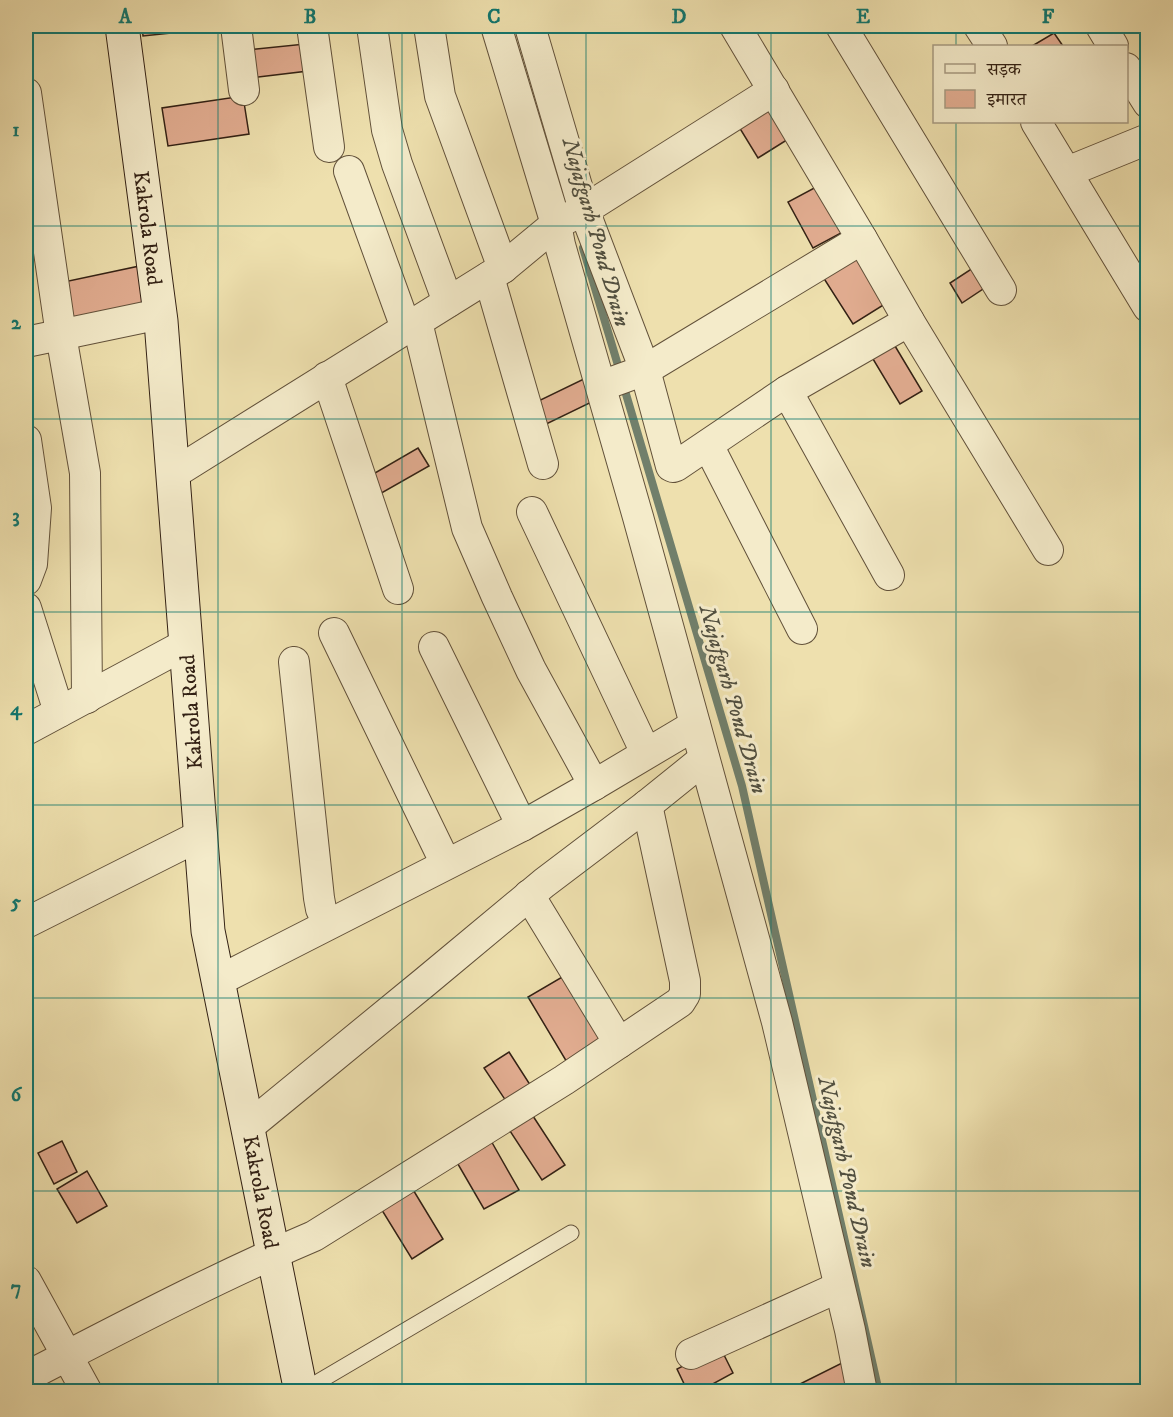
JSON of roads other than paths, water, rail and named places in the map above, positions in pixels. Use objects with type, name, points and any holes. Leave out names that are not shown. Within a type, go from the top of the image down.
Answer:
[{"type":"street","name":"Kakrola Road","points":[[122,26],[160,314],[208,931],[301,1392]]},
{"type":"street","points":[[236,26],[244,90]]},
{"type":"street","points":[[312,26],[329,147]]},
{"type":"street","points":[[372,26],[387,130],[397,164],[448,302]]},
{"type":"street","points":[[429,26],[441,96],[496,272],[543,464]]},
{"type":"street","points":[[496,26],[571,217],[622,378],[695,725],[777,1022],[862,1392]]},
{"type":"street","points":[[735,26],[909,321],[1048,550]]},
{"type":"street","points":[[841,26],[1001,290]]},
{"type":"street","points":[[979,26],[991,45]]},
{"type":"street","points":[[1101,26],[1112,45]]},
{"type":"street","points":[[533,27],[571,217],[560,244],[622,378],[671,466],[676,466],[788,391],[909,321]]},
{"type":"street","points":[[1128,71],[1148,103]]},
{"type":"street","points":[[172,474],[496,272],[571,217],[774,90]]},
{"type":"street","points":[[26,93],[61,335],[85,473],[87,698]]},
{"type":"street","points":[[1037,123],[1148,307]]},
{"type":"street","points":[[1066,172],[1148,139]]},
{"type":"street","points":[[349,171],[411,325],[467,528],[531,670],[594,785]]},
{"type":"street","points":[[622,378],[862,238]]},
{"type":"street","points":[[26,342],[160,314]]},
{"type":"street","points":[[327,377],[398,589]]},
{"type":"street","points":[[788,391],[889,575]]},
{"type":"street","points":[[26,440],[36,508],[32,564],[26,580]]},
{"type":"street","points":[[708,445],[802,629]]},
{"type":"street","points":[[532,512],[646,753]]},
{"type":"street","points":[[26,608],[59,712]]},
{"type":"street","points":[[334,633],[446,864]]},
{"type":"street","points":[[26,726],[87,698],[186,644]]},
{"type":"street","points":[[434,647],[522,826]]},
{"type":"street","points":[[294,662],[319,898],[328,924]]},
{"type":"street","points":[[218,981],[522,826],[695,725]]},
{"type":"street","points":[[248,1127],[529,896],[704,759]]},
{"type":"street","points":[[26,1377],[173,1301],[314,1236],[554,1086],[680,1002],[685,994],[685,981],[648,805]]},
{"type":"street","points":[[26,923],[201,835]]},
{"type":"street","points":[[529,896],[619,1043]]},
{"type":"street","points":[[26,1281],[87,1392]]},
{"type":"street","points":[[691,1354],[839,1287]]},
{"type":"lane","points":[[301,1392],[571,1233]]},
{"type":"waterway","name":"Najafgarh Pond Drain","points":[[583,248],[620,372]]},
{"type":"waterway","name":"Najafgarh Pond Drain","points":[[623,384],[742,786],[879,1392]]}]
